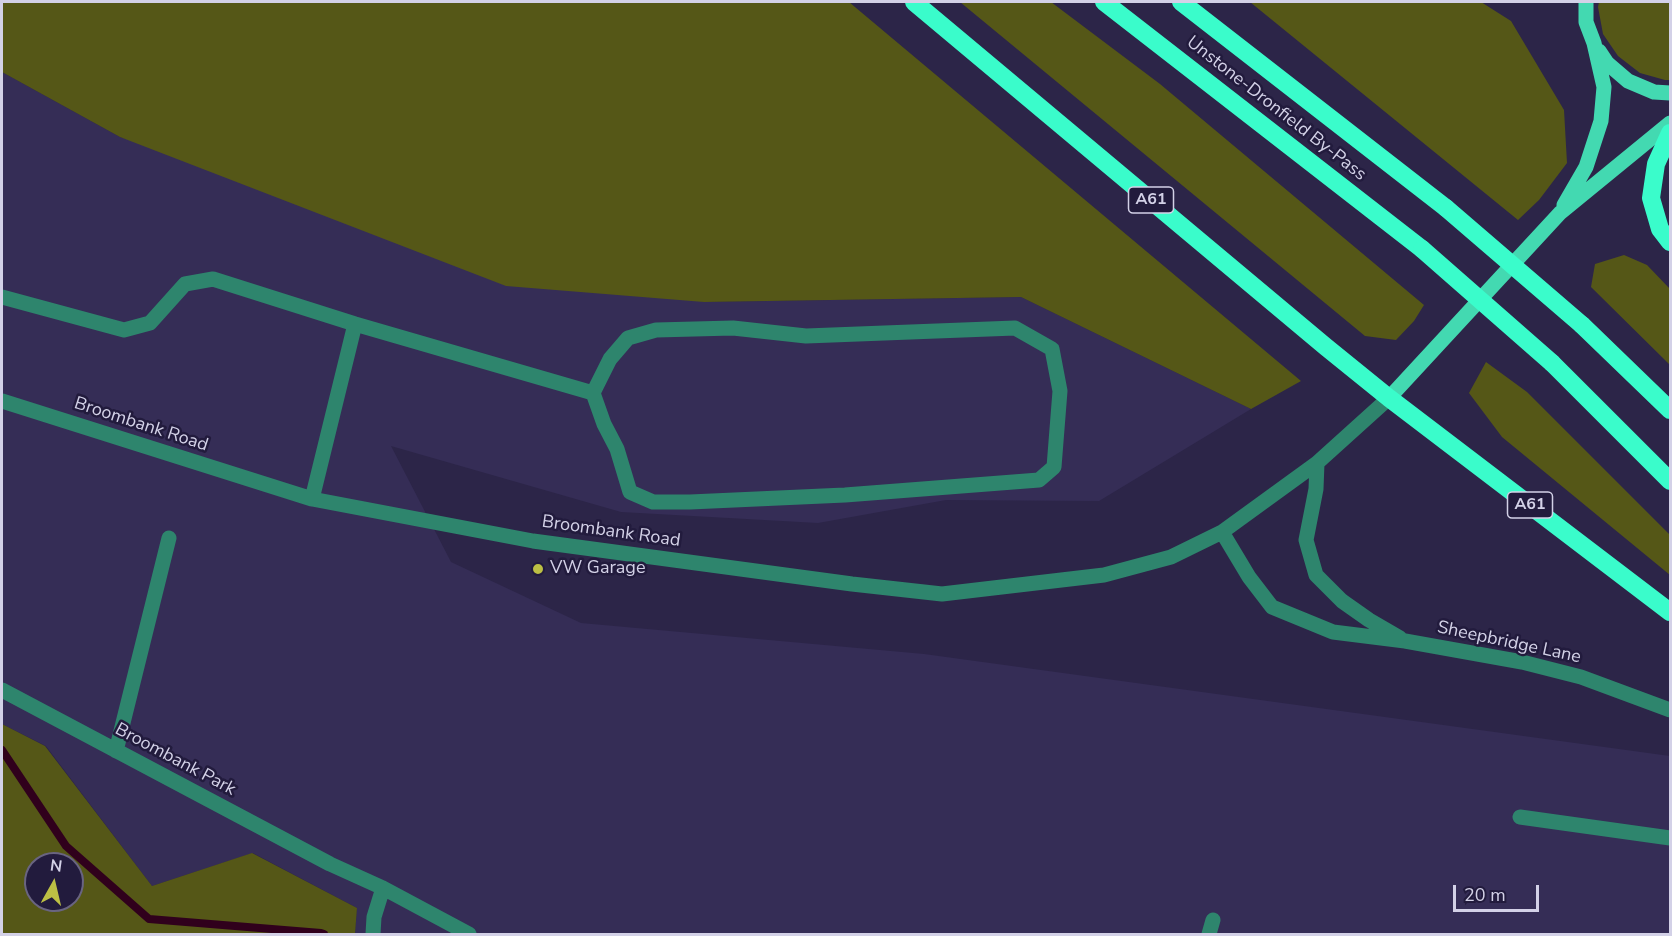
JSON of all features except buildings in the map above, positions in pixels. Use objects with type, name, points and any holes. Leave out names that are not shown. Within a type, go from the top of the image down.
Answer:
[{"type":"highway","name":"A61","points":[[914,2],[1389,398],[1671,612]]},
{"type":"highway","name":"Unstone-Dronfield By-Pass","points":[[1104,2],[1422,249],[1552,363],[1671,481]]},
{"type":"highway","name":"Unstone-Dronfield By-Pass","points":[[1181,2],[1446,208],[1582,325],[1671,410]]},
{"type":"highway","points":[[1671,133],[1656,164],[1651,198],[1660,230],[1671,242]]},
{"type":"main road","points":[[1560,213],[1586,167],[1601,121],[1604,87],[1594,44],[1586,22],[1586,2]]},
{"type":"main road","points":[[1594,44],[1607,63],[1628,81],[1654,92],[1671,93]]},
{"type":"main road","points":[[1389,398],[1560,213],[1671,123]]},
{"type":"street","points":[[2,297],[124,330],[150,323],[185,284],[213,279],[354,324],[593,393]]},
{"type":"street","points":[[312,499],[354,324]]},
{"type":"street","points":[[733,328],[806,336],[1015,328],[1052,349],[1060,391],[1054,467],[1040,480],[845,495],[690,502],[653,502],[630,492],[617,449],[604,424],[593,393],[610,359],[628,338],[656,330],[733,328]]},
{"type":"street","name":"Broombank Road","points":[[2,401],[312,499],[533,541],[942,594],[1104,575],[1171,557],[1222,532],[1317,463],[1389,398]]},
{"type":"street","name":"Sheepbridge Lane","points":[[1317,463],[1316,489],[1306,540],[1316,575],[1342,601],[1405,641]]},
{"type":"street","name":"Sheepbridge Lane","points":[[1222,532],[1249,577],[1272,607],[1333,632],[1405,641],[1522,662],[1581,677],[1671,710]]},
{"type":"street","points":[[116,751],[169,538]]},
{"type":"street","name":"Broombank Park","points":[[2,690],[330,864],[383,888],[469,934]]},
{"type":"street","points":[[1520,817],[1671,838]]},
{"type":"street","points":[[373,934],[374,917],[383,888]]},
{"type":"shaded area","points":[[2,2],[849,2],[1301,381],[1251,409],[1021,297],[704,302],[506,286],[120,137],[2,72]]},
{"type":"shaded area","points":[[960,2],[1051,2],[1160,84],[1424,305],[1414,321],[1396,340],[1365,336]]},
{"type":"shaded area","points":[[1250,2],[1481,2],[1511,21],[1564,110],[1567,163],[1539,200],[1518,220]]},
{"type":"shaded area","points":[[1599,2],[1670,2],[1670,80],[1640,73],[1618,56],[1603,34]]},
{"type":"shaded area","points":[[2,72],[120,137],[704,302],[1021,297],[1251,409],[1099,501],[946,500],[818,523],[621,512],[391,446],[451,562],[581,623],[924,654],[1670,756],[1670,934],[355,934],[357,908],[253,853],[152,886],[46,746],[2,724]]},
{"type":"shaded area","points":[[1624,255],[1647,265],[1670,289],[1670,365],[1591,287],[1595,264]]},
{"type":"shaded area","points":[[1486,362],[1527,392],[1670,535],[1670,575],[1502,437],[1469,393]]},
{"type":"shaded area","points":[[2,724],[45,746],[152,886],[252,853],[357,908],[355,934],[2,934]]},
{"type":"waterway","points":[[2,750],[66,846],[149,919],[324,934]]},
{"type":"place","name":"VW Garage","points":[[538,569]]}]
